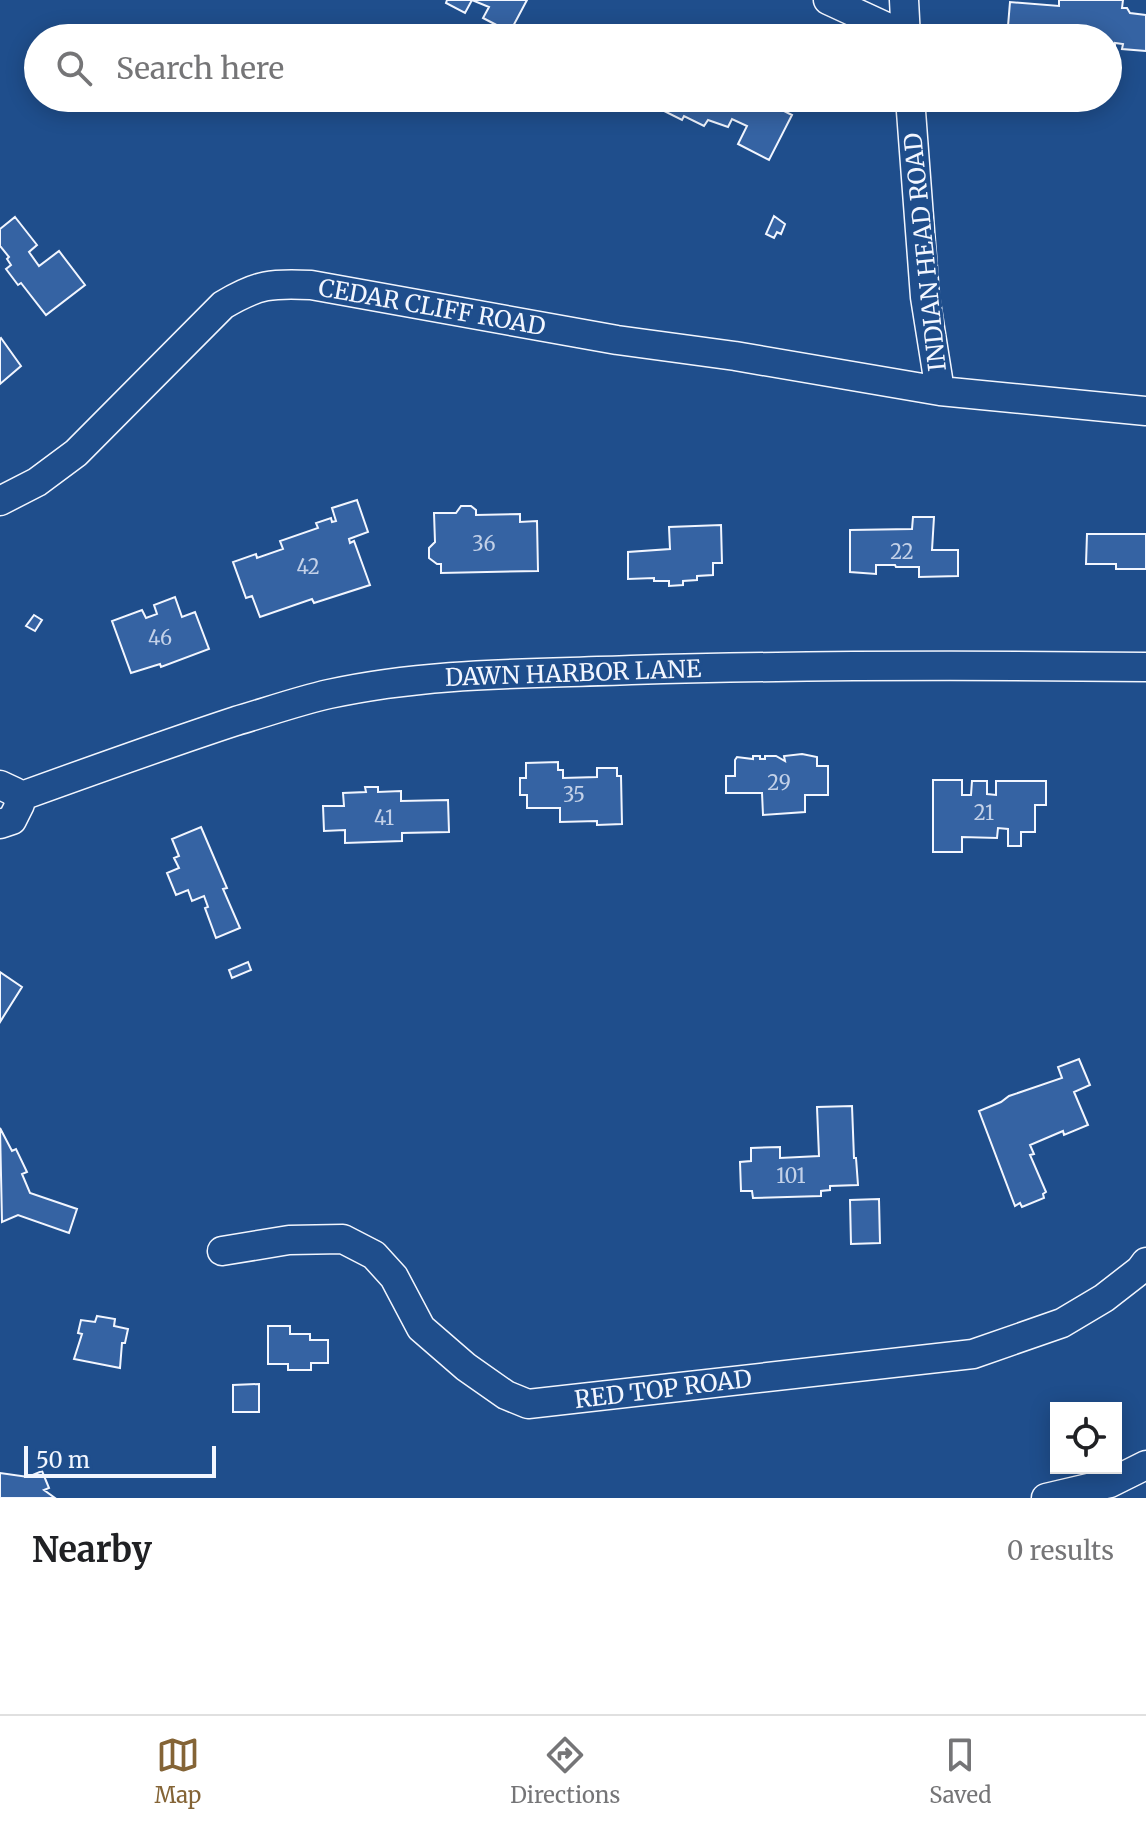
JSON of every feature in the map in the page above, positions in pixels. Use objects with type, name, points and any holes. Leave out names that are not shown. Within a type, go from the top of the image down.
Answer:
[{"type":"street","points":[[828,0],[879,24]]},
{"type":"street","points":[[904,0],[905,24]]},
{"type":"street","name":"INDIAN HEAD ROAD","points":[[911,112],[925,297],[940,391],[1146,411]]},
{"type":"street","name":"CEDAR CLIFF ROAD","points":[[0,501],[37,482],[76,453],[223,305],[245,292],[270,284],[311,285],[617,340],[735,356],[940,391]]},
{"type":"street","name":"DAWN HARBOR LANE","points":[[0,824],[16,816],[20,804],[9,791],[328,694],[394,683],[512,672],[763,666],[929,664],[1146,667]]},
{"type":"street","name":"RED TOP ROAD","points":[[222,1251],[289,1240],[343,1239],[374,1255],[394,1277],[421,1328],[466,1367],[506,1395],[528,1404],[973,1354],[1062,1323],[1104,1298],[1146,1262]]},
{"type":"street","points":[[1046,1498],[1110,1483],[1146,1465]]},
{"type":"building","points":[[447,0],[472,0],[465,13],[446,3]]},
{"type":"building","points":[[472,0],[527,0],[514,24],[495,24],[483,18],[489,7]]},
{"type":"building","points":[[1059,0],[1123,0],[1122,8],[1127,8],[1130,13],[1146,15],[1146,51],[1122,49],[1122,24],[1008,24],[1010,2],[1059,6]]},
{"type":"building","points":[[666,112],[786,112],[792,115],[769,160],[738,144],[747,126],[732,119],[728,127],[708,120],[704,126],[684,116],[682,120]]},
{"type":"building","points":[[774,216],[785,224],[781,234],[777,232],[774,238],[766,234]]},
{"type":"building","points":[[15,217],[37,245],[29,252],[39,266],[59,251],[85,285],[46,315],[6,269],[11,265],[0,246],[0,229]]},
{"type":"building","points":[[0,339],[21,366],[0,384]]},
{"type":"building","points":[[357,500],[368,532],[349,539],[350,543],[354,541],[370,585],[314,603],[312,599],[260,617],[252,596],[246,598],[233,562],[283,549],[280,541],[318,528],[316,523],[331,518],[332,522],[336,521],[332,508]]},
{"type":"building","points":[[461,506],[471,506],[476,510],[476,515],[520,514],[520,522],[537,521],[538,571],[441,573],[441,564],[429,558],[429,548],[435,542],[434,513],[456,513]]},
{"type":"building","points":[[913,517],[934,517],[932,550],[958,550],[958,576],[919,577],[919,567],[895,565],[876,565],[876,574],[850,572],[850,530],[912,529]]},
{"type":"building","points":[[721,525],[722,563],[713,563],[713,575],[697,576],[697,580],[683,581],[683,585],[669,586],[669,581],[654,581],[654,578],[628,579],[628,552],[670,549],[669,527]]},
{"type":"building","points":[[1087,534],[1146,534],[1146,569],[1116,569],[1116,564],[1086,564]]},
{"type":"building","points":[[175,597],[182,617],[195,612],[209,649],[161,667],[160,664],[131,673],[112,621],[142,610],[146,618],[157,614],[154,605]]},
{"type":"building","points":[[34,615],[42,620],[35,631],[26,626]]},
{"type":"building","points":[[802,754],[817,757],[817,766],[828,766],[828,795],[805,795],[805,812],[763,815],[762,793],[726,793],[726,776],[735,776],[737,757],[753,759],[753,756],[760,756],[760,759],[765,759],[765,756],[776,756],[785,761],[784,756]]},
{"type":"building","points":[[558,762],[563,778],[597,777],[597,768],[617,768],[617,776],[621,776],[622,824],[560,822],[560,808],[527,808],[527,795],[520,795],[520,778],[526,778],[526,763]]},
{"type":"building","points":[[933,780],[962,780],[962,795],[971,795],[972,781],[987,781],[987,794],[996,795],[996,781],[1046,781],[1046,805],[1035,805],[1035,832],[1021,832],[1021,846],[1008,846],[1008,829],[998,828],[997,838],[962,837],[962,852],[933,852]]},
{"type":"building","points":[[365,787],[378,787],[378,792],[401,791],[401,801],[448,800],[449,832],[402,833],[402,841],[345,843],[345,830],[324,831],[323,806],[344,806],[343,793],[366,792]]},
{"type":"building","points":[[201,827],[240,928],[216,938],[204,896],[192,901],[188,890],[176,895],[167,873],[179,868],[174,858],[179,856],[172,839]]},
{"type":"building","points":[[248,962],[251,970],[232,978],[229,970]]},
{"type":"building","points":[[0,972],[22,987],[0,1022]]},
{"type":"building","points":[[1079,1059],[1090,1085],[1074,1092],[1088,1125],[1064,1135],[1063,1131],[1030,1145],[1034,1154],[1030,1155],[1046,1192],[1044,1198],[1022,1207],[1020,1203],[1015,1206],[979,1111],[1009,1096],[1062,1078],[1058,1067]]},
{"type":"building","points":[[852,1106],[858,1185],[830,1186],[830,1190],[821,1191],[821,1196],[753,1198],[752,1191],[741,1191],[740,1162],[751,1161],[751,1148],[780,1147],[780,1158],[819,1156],[817,1107]]},
{"type":"building","points":[[0,1128],[12,1151],[16,1149],[27,1172],[22,1174],[30,1193],[77,1209],[69,1233],[18,1215],[2,1222]]},
{"type":"building","points":[[879,1199],[880,1243],[851,1244],[850,1200]]},
{"type":"building","points":[[97,1316],[115,1319],[114,1326],[128,1329],[125,1343],[122,1343],[120,1368],[74,1359],[82,1334],[78,1333],[81,1320],[95,1322]]},
{"type":"building","points":[[268,1326],[290,1326],[290,1334],[310,1334],[310,1340],[328,1340],[328,1363],[311,1363],[311,1370],[288,1370],[288,1364],[268,1364]]},
{"type":"building","points":[[259,1384],[259,1412],[233,1412],[233,1385]]},
{"type":"building","points":[[42,1471],[49,1488],[44,1490],[55,1498],[0,1498],[0,1473],[28,1477]]}]
